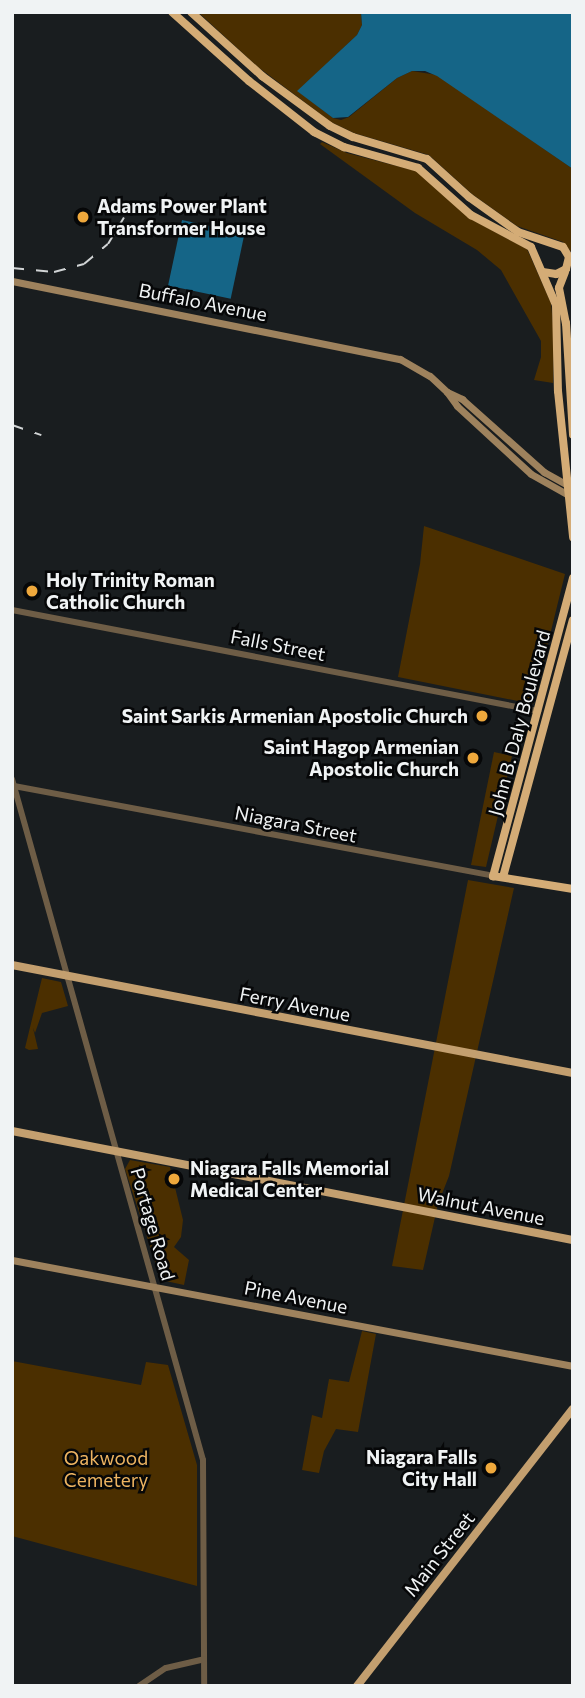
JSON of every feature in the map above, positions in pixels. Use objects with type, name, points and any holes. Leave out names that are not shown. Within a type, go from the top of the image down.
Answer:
[{"type":"highway","points":[[172,12],[242,75],[310,129],[344,147],[424,171],[471,215],[527,244],[552,291],[558,322],[558,391],[573,537]]},
{"type":"highway","points":[[191,12],[262,76],[326,124],[353,137],[424,157],[469,197],[514,229],[535,240],[553,244],[567,253],[568,268],[559,288],[565,319],[573,435]]},
{"type":"highway","points":[[540,267],[541,251],[553,244]]},
{"type":"highway","points":[[540,267],[552,275],[568,268]]},
{"type":"highway","name":"John B. Daly Boulevard","points":[[498,877],[573,578]]},
{"type":"highway","name":"John B. Daly Boulevard","points":[[498,877],[573,620]]},
{"type":"highway","name":"Niagara Street","points":[[498,877],[573,888]]},
{"type":"main road","name":"Buffalo Avenue","points":[[12,281],[388,355],[419,368],[531,474],[570,492]]},
{"type":"main road","name":"Ferry Avenue","points":[[12,965],[573,1073]]},
{"type":"main road","name":"Walnut Avenue","points":[[12,1131],[573,1240]]},
{"type":"main road","name":"Pine Avenue","points":[[12,1260],[573,1366]]},
{"type":"main road","name":"Main Street","points":[[357,1686],[573,1409]]},
{"type":"street","name":"Falls Street","points":[[12,610],[538,711]]},
{"type":"street","name":"Niagara Street","points":[[13,782],[498,877]]},
{"type":"street","name":"Portage Road","points":[[13,782],[203,1460],[204,1686]]},
{"type":"street","points":[[139,1686],[166,1668],[204,1658]]},
{"type":"green space","points":[[198,12],[361,12],[362,25],[357,35],[298,91],[333,118],[341,120],[349,117],[397,78],[412,71],[437,75],[573,169],[573,254],[563,242],[517,226],[472,194],[429,155],[354,133],[331,122],[258,67]]},
{"type":"green space","points":[[322,142],[347,153],[416,171],[469,218],[527,249],[551,303],[554,335],[553,383],[534,380],[541,357],[541,341],[501,270],[477,250],[415,213],[320,144]]},
{"type":"green space","points":[[424,526],[565,574],[533,704],[398,677],[420,564]]},
{"type":"green space","points":[[494,752],[512,756],[486,867],[471,865]]},
{"type":"green space","points":[[468,880],[514,888],[449,1176],[438,1204],[423,1270],[392,1266]]},
{"type":"green space","points":[[42,978],[61,982],[68,1006],[42,1013],[35,1033],[33,1028],[38,1049],[29,1050],[25,1048]]},
{"type":"green space","points":[[130,1160],[170,1167],[183,1220],[181,1237],[174,1247],[189,1260],[184,1285],[161,1280],[125,1169]]},
{"type":"green space","points":[[362,1331],[376,1334],[358,1432],[336,1429],[324,1451],[319,1473],[302,1470],[312,1415],[322,1418],[329,1379],[349,1382]]},
{"type":"green space","name":"Oakwood Cemetery","points":[[12,1361],[141,1385],[146,1362],[168,1365],[197,1465],[197,1586],[12,1536]]},
{"type":"water","points":[[361,12],[573,12],[573,169],[437,76],[425,71],[412,71],[397,78],[348,117],[333,118],[297,91],[357,35],[362,25]]},
{"type":"water","points":[[182,220],[245,233],[231,299],[168,286]]},
{"type":"railway","points":[[12,268],[54,272],[84,264],[108,244],[124,217]]},
{"type":"railway","points":[[12,425],[41,435]]},
{"type":"place","name":"Adams Power Plant Transformer House","points":[[83,217]]},
{"type":"place","name":"Holy Trinity Roman Catholic Church","points":[[32,591]]},
{"type":"place","name":"Saint Sarkis Armenian Apostolic Church","points":[[482,716]]},
{"type":"place","name":"Saint Hagop Armenian Apostolic Church","points":[[473,758]]},
{"type":"place","name":"Niagara Falls Memorial Medical Center","points":[[174,1179]]},
{"type":"place","name":"Niagara Falls City Hall","points":[[491,1468]]}]
